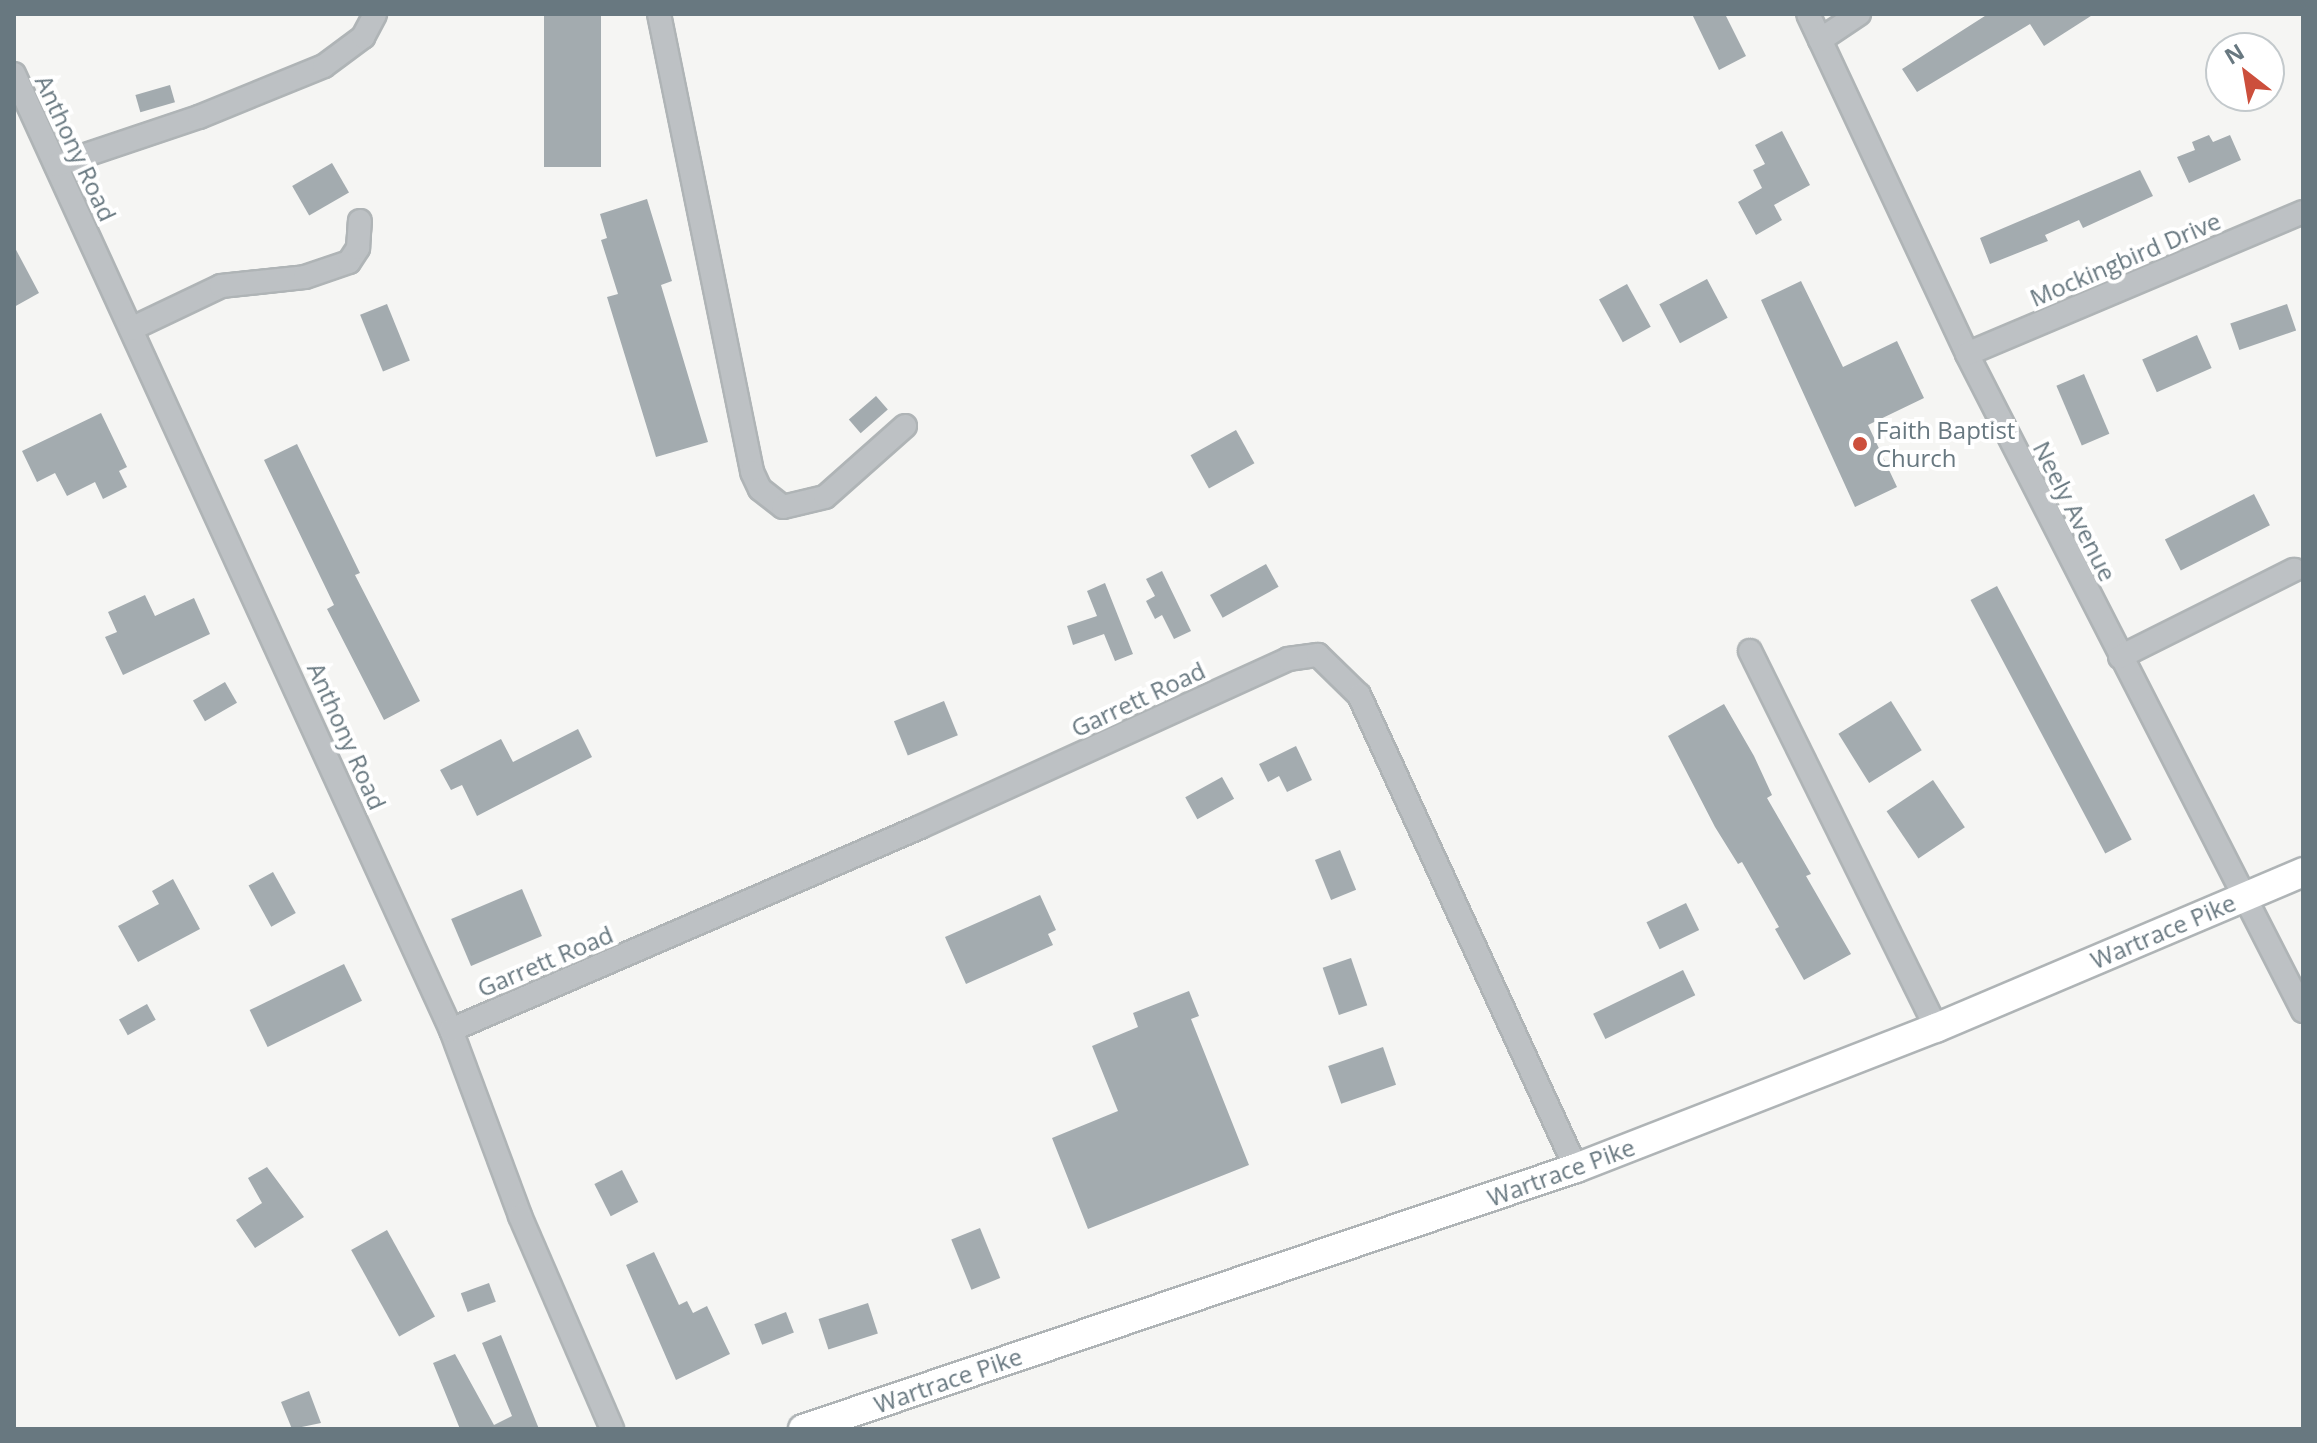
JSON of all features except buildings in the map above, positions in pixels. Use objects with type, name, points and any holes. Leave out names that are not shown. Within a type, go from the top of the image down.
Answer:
[{"type":"main road","name":"Wartrace Pike","points":[[803,1429],[1576,1168],[1936,1028],[2303,872]]},
{"type":"street","points":[[56,165],[199,117],[324,66],[363,37],[375,14]]},
{"type":"street","points":[[659,14],[752,472],[760,489],[783,507],[825,497],[905,426]]},
{"type":"street","name":"Neely Avenue","points":[[1808,14],[1967,354],[2241,897],[2303,1011]]},
{"type":"street","points":[[1820,40],[1859,14]]},
{"type":"street","name":"Anthony Road","points":[[14,74],[451,1030],[520,1216],[612,1429]]},
{"type":"street","name":"Mockingbird Drive","points":[[1967,354],[2303,212]]},
{"type":"street","points":[[131,329],[221,286],[305,277],[349,262],[358,248],[360,221]]},
{"type":"street","points":[[2120,657],[2294,570]]},
{"type":"street","points":[[1750,651],[1936,1028]]},
{"type":"street","name":"Garrett Road","points":[[451,1030],[920,827],[1288,659],[1318,655],[1359,695],[1576,1168]]},
{"type":"place","name":"Faith Baptist Church","points":[[1860,444]]}]
